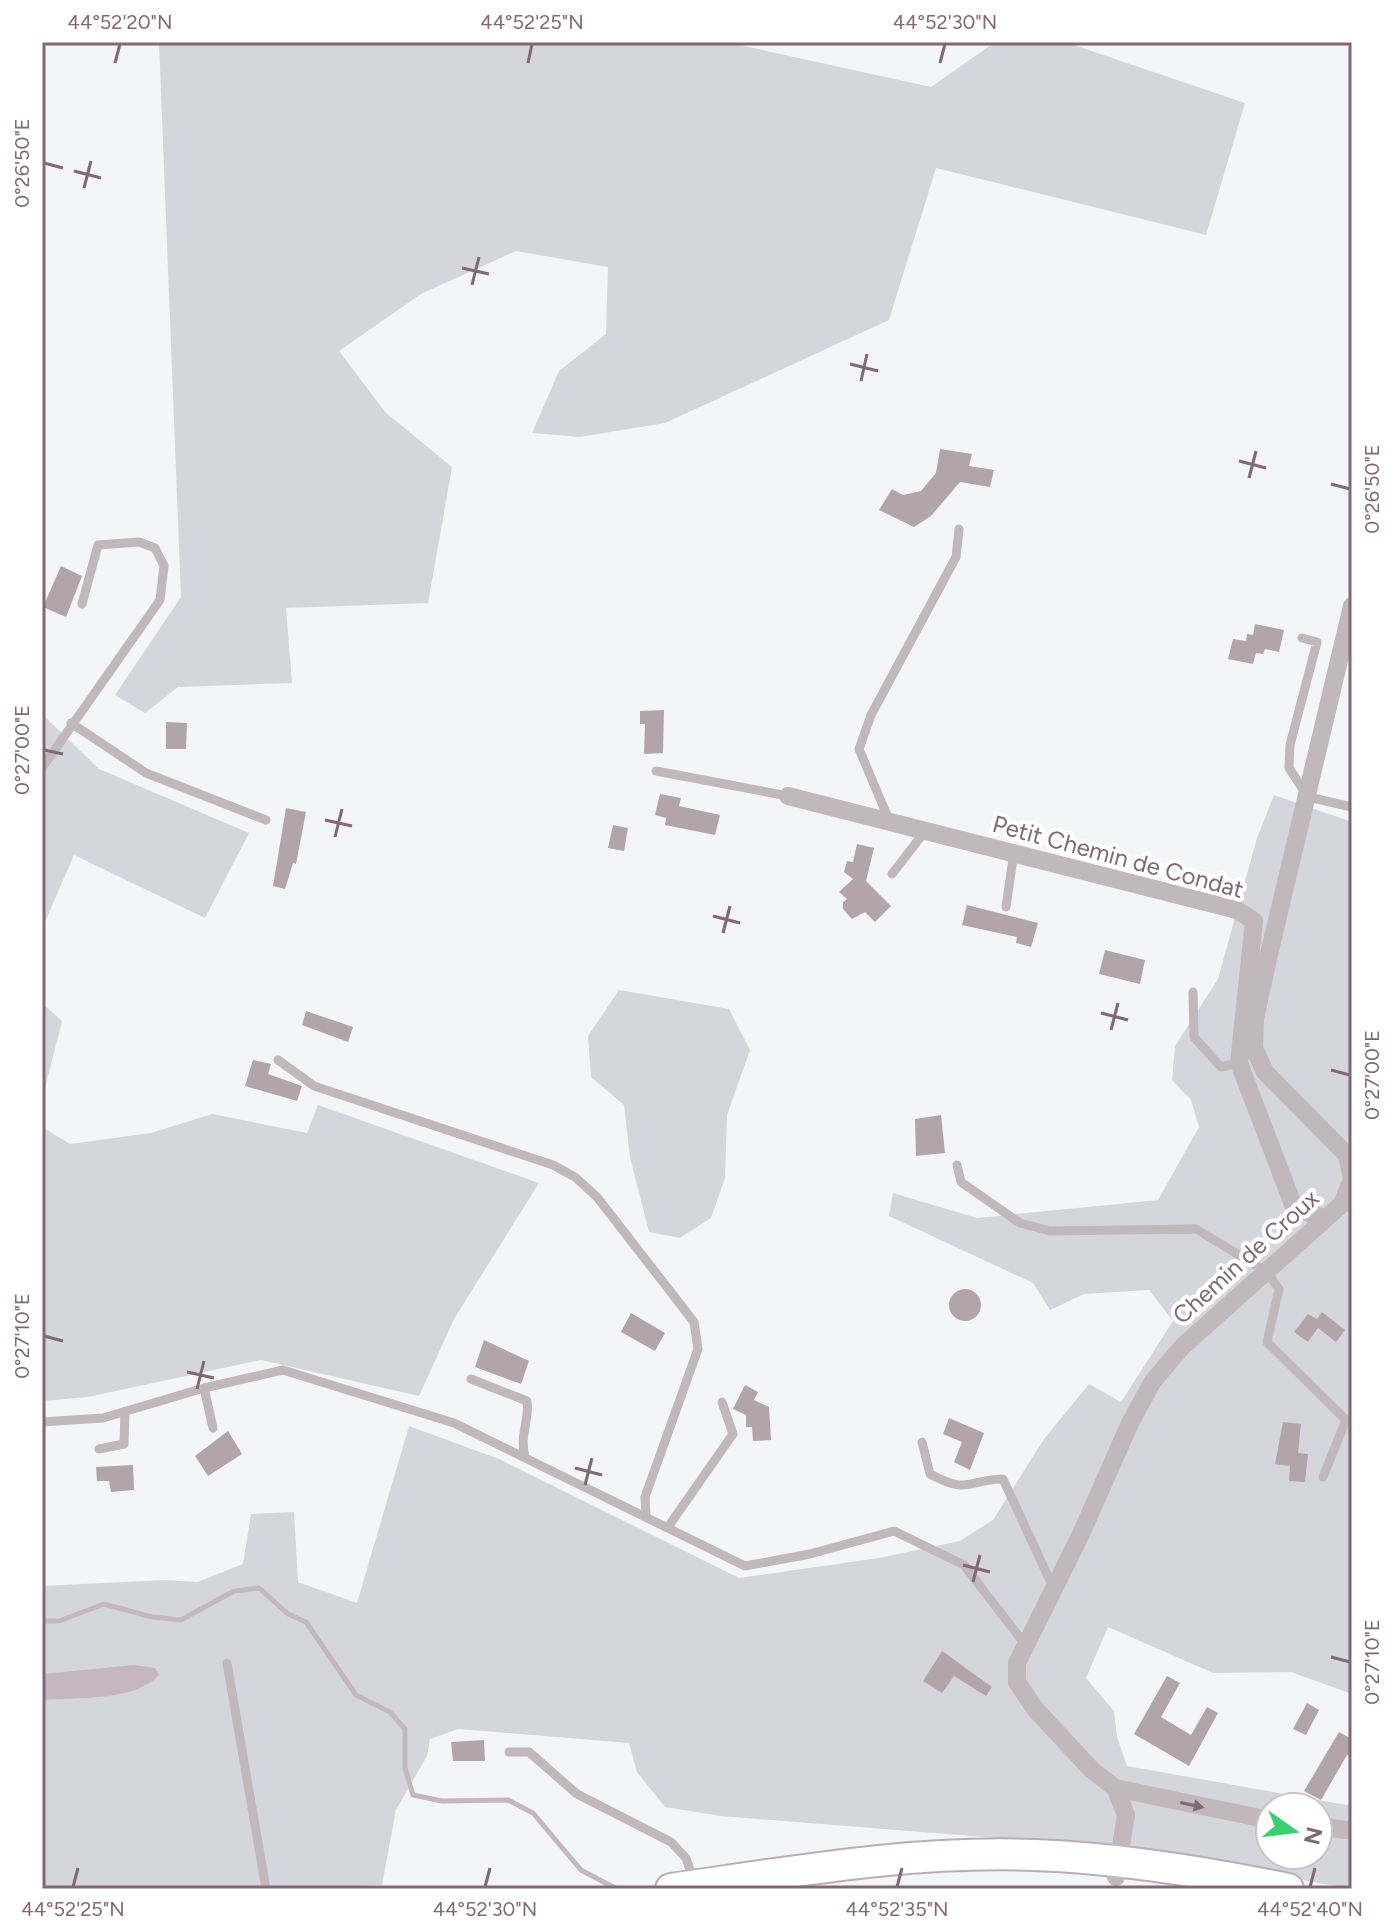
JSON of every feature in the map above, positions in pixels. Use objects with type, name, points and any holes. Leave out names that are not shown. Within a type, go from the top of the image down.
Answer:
[{"type":"main road","points":[[690,1888],[953,1872],[1118,1870],[1288,1889]]},
{"type":"main road","points":[[1118,1870],[1188,1889]]},
{"type":"street","name":"Chemin de Croux","points":[[1115,1788],[1063,1739],[1017,1682],[1017,1663],[1130,1423],[1153,1381],[1183,1346],[1347,1198],[1352,1179],[1347,1155],[1265,1072],[1254,1048],[1255,1019],[1352,606]]},
{"type":"street","name":"Petit Chemin de Condat","points":[[788,796],[1237,910],[1254,921],[1239,1063],[1294,1207],[1325,1219]]},
{"type":"street","points":[[1115,1788],[1254,1817]]},
{"type":"street","points":[[1115,1788],[1126,1815],[1118,1870]]},
{"type":"lane","points":[[889,820],[859,749],[871,715],[956,557],[959,529]]},
{"type":"lane","points":[[42,768],[160,600],[164,566],[155,548],[139,542],[98,545],[82,604]]},
{"type":"lane","points":[[1302,638],[1317,642],[1290,745],[1289,768],[1308,797],[1352,807]]},
{"type":"lane","points":[[71,723],[146,773],[266,820]]},
{"type":"lane","points":[[656,771],[788,796]]},
{"type":"lane","points":[[892,874],[926,830]]},
{"type":"lane","points":[[1006,907],[1014,852]]},
{"type":"lane","points":[[1193,992],[1194,1037],[1221,1067],[1239,1063]]},
{"type":"lane","points":[[278,1060],[314,1086],[553,1165],[575,1177],[597,1197],[694,1322],[698,1349],[645,1497],[646,1516]]},
{"type":"lane","points":[[957,1165],[961,1182],[1020,1223],[1050,1231],[1196,1229],[1267,1272],[1279,1289],[1267,1342],[1346,1420],[1323,1477]]},
{"type":"lane","points":[[42,1422],[103,1418],[204,1388],[283,1370],[454,1423],[745,1566],[810,1554],[894,1531],[964,1565],[1027,1647]]},
{"type":"lane","points":[[471,1379],[527,1401],[528,1411],[521,1438],[525,1458]]},
{"type":"lane","points":[[204,1388],[213,1428]]},
{"type":"lane","points":[[668,1527],[733,1434],[722,1402]]},
{"type":"lane","points":[[99,1449],[124,1444],[125,1411]]},
{"type":"lane","points":[[922,1442],[930,1474],[951,1486],[972,1488],[991,1479],[1003,1479],[1054,1590]]},
{"type":"lane","points":[[227,1663],[266,1889]]},
{"type":"lane","points":[[509,1752],[529,1752],[577,1794],[671,1842],[686,1858],[690,1888]]},
{"type":"shaded area","points":[[159,42],[726,42],[931,87],[995,42],[1065,42],[1245,103],[1206,235],[936,168],[889,320],[665,423],[580,437],[532,433],[559,371],[606,334],[608,267],[516,251],[421,294],[339,351],[385,412],[452,467],[428,603],[286,608],[292,683],[178,687],[145,713],[115,695],[181,597]]},
{"type":"shaded area","points":[[42,714],[99,769],[249,833],[205,918],[74,855],[42,929]]},
{"type":"shaded area","points":[[1274,795],[1352,822],[1352,1694],[1291,1672],[1213,1673],[1108,1627],[1086,1678],[1114,1711],[1117,1737],[1127,1766],[1268,1791],[1254,1791],[1254,1871],[1334,1871],[1334,1803],[1352,1806],[1352,1889],[1145,1852],[721,1816],[665,1807],[637,1772],[629,1743],[458,1729],[430,1739],[427,1756],[396,1810],[382,1885],[283,1889],[42,1889],[42,1586],[165,1580],[198,1582],[243,1564],[251,1514],[294,1512],[298,1582],[357,1603],[409,1426],[499,1459],[739,1578],[879,1558],[960,1541],[993,1520],[1044,1439],[1089,1384],[1121,1402],[1173,1321],[1149,1290],[1084,1294],[1050,1310],[1033,1283],[889,1216],[893,1193],[977,1218],[1158,1200],[1199,1127],[1191,1100],[1172,1080],[1175,1046],[1218,979],[1257,838]]},
{"type":"shaded area","points":[[619,990],[729,1009],[750,1050],[727,1115],[725,1178],[711,1218],[680,1238],[649,1232],[630,1157],[624,1105],[591,1077],[588,1036]]},
{"type":"shaded area","points":[[42,1003],[62,1021],[42,1100]]},
{"type":"shaded area","points":[[318,1105],[539,1183],[454,1319],[419,1396],[261,1360],[88,1397],[42,1401],[42,1127],[70,1144],[151,1133],[212,1114],[307,1133]]},
{"type":"shaded area","points":[[134,1665],[155,1668],[159,1675],[148,1684],[120,1694],[42,1700],[42,1674]]},
{"type":"building","points":[[940,449],[972,454],[969,466],[994,470],[990,487],[960,482],[931,516],[914,527],[879,510],[892,489],[903,495],[921,491],[936,473]]},
{"type":"building","points":[[61,566],[82,576],[66,617],[43,607]]},
{"type":"building","points":[[1255,624],[1284,630],[1279,652],[1265,649],[1263,654],[1256,653],[1253,664],[1228,659],[1233,639],[1246,641],[1247,634],[1253,635]]},
{"type":"building","points":[[664,710],[663,753],[644,754],[645,724],[640,724],[640,711]]},
{"type":"building","points":[[166,722],[187,723],[186,749],[166,749]]},
{"type":"building","points":[[660,794],[681,798],[679,806],[720,815],[715,835],[665,825],[666,818],[655,815]]},
{"type":"building","points":[[286,808],[306,812],[296,864],[293,863],[285,889],[273,886]]},
{"type":"building","points":[[613,825],[628,828],[624,851],[608,848]]},
{"type":"building","points":[[857,844],[874,848],[866,881],[891,906],[875,922],[865,912],[852,919],[843,909],[843,902],[847,899],[839,892],[853,879],[844,872],[847,861],[853,862]]},
{"type":"building","points":[[967,905],[1038,923],[1031,947],[1016,943],[1017,937],[962,925]]},
{"type":"building","points":[[1105,950],[1145,960],[1140,984],[1099,974]]},
{"type":"building","points":[[306,1011],[353,1027],[348,1042],[302,1025]]},
{"type":"building","points":[[253,1060],[271,1064],[268,1074],[302,1086],[297,1101],[245,1086]]},
{"type":"building","points":[[941,1115],[945,1153],[916,1156],[915,1119]]},
{"type":"building","points":[[965,1289],[976,1294],[981,1305],[976,1316],[965,1321],[954,1316],[949,1305],[954,1294]]},
{"type":"building","points":[[1322,1312],[1345,1330],[1336,1342],[1318,1328],[1308,1342],[1294,1332],[1308,1314],[1317,1319]]},
{"type":"building","points":[[631,1313],[665,1333],[655,1351],[621,1332]]},
{"type":"building","points":[[484,1340],[529,1361],[521,1384],[475,1367]]},
{"type":"building","points":[[745,1385],[758,1392],[754,1400],[769,1407],[771,1440],[753,1441],[752,1427],[746,1427],[746,1415],[733,1409]]},
{"type":"building","points":[[949,1418],[984,1433],[970,1470],[954,1462],[962,1442],[943,1434]]},
{"type":"building","points":[[1283,1422],[1301,1424],[1298,1453],[1308,1454],[1305,1482],[1289,1481],[1290,1466],[1275,1464]]},
{"type":"building","points":[[228,1431],[242,1454],[208,1476],[195,1456]]},
{"type":"building","points":[[133,1465],[134,1490],[111,1492],[109,1481],[97,1481],[96,1467]]},
{"type":"building","points":[[942,1651],[992,1687],[986,1696],[954,1676],[942,1693],[923,1681]]},
{"type":"building","points":[[1167,1676],[1180,1683],[1161,1717],[1191,1735],[1207,1707],[1218,1713],[1189,1766],[1134,1734]]},
{"type":"building","points":[[1307,1703],[1319,1710],[1306,1735],[1293,1729]]},
{"type":"building","points":[[1339,1732],[1352,1739],[1352,1757],[1347,1755],[1326,1791],[1304,1791]]},
{"type":"building","points":[[484,1740],[485,1761],[453,1761],[451,1742]]},
{"type":"waterway","points":[[42,1621],[59,1621],[104,1604],[152,1617],[181,1620],[234,1591],[259,1588],[288,1614],[306,1622],[356,1695],[390,1712],[405,1729],[405,1768],[413,1795],[442,1801],[508,1800],[533,1813],[581,1870],[617,1889]]}]
